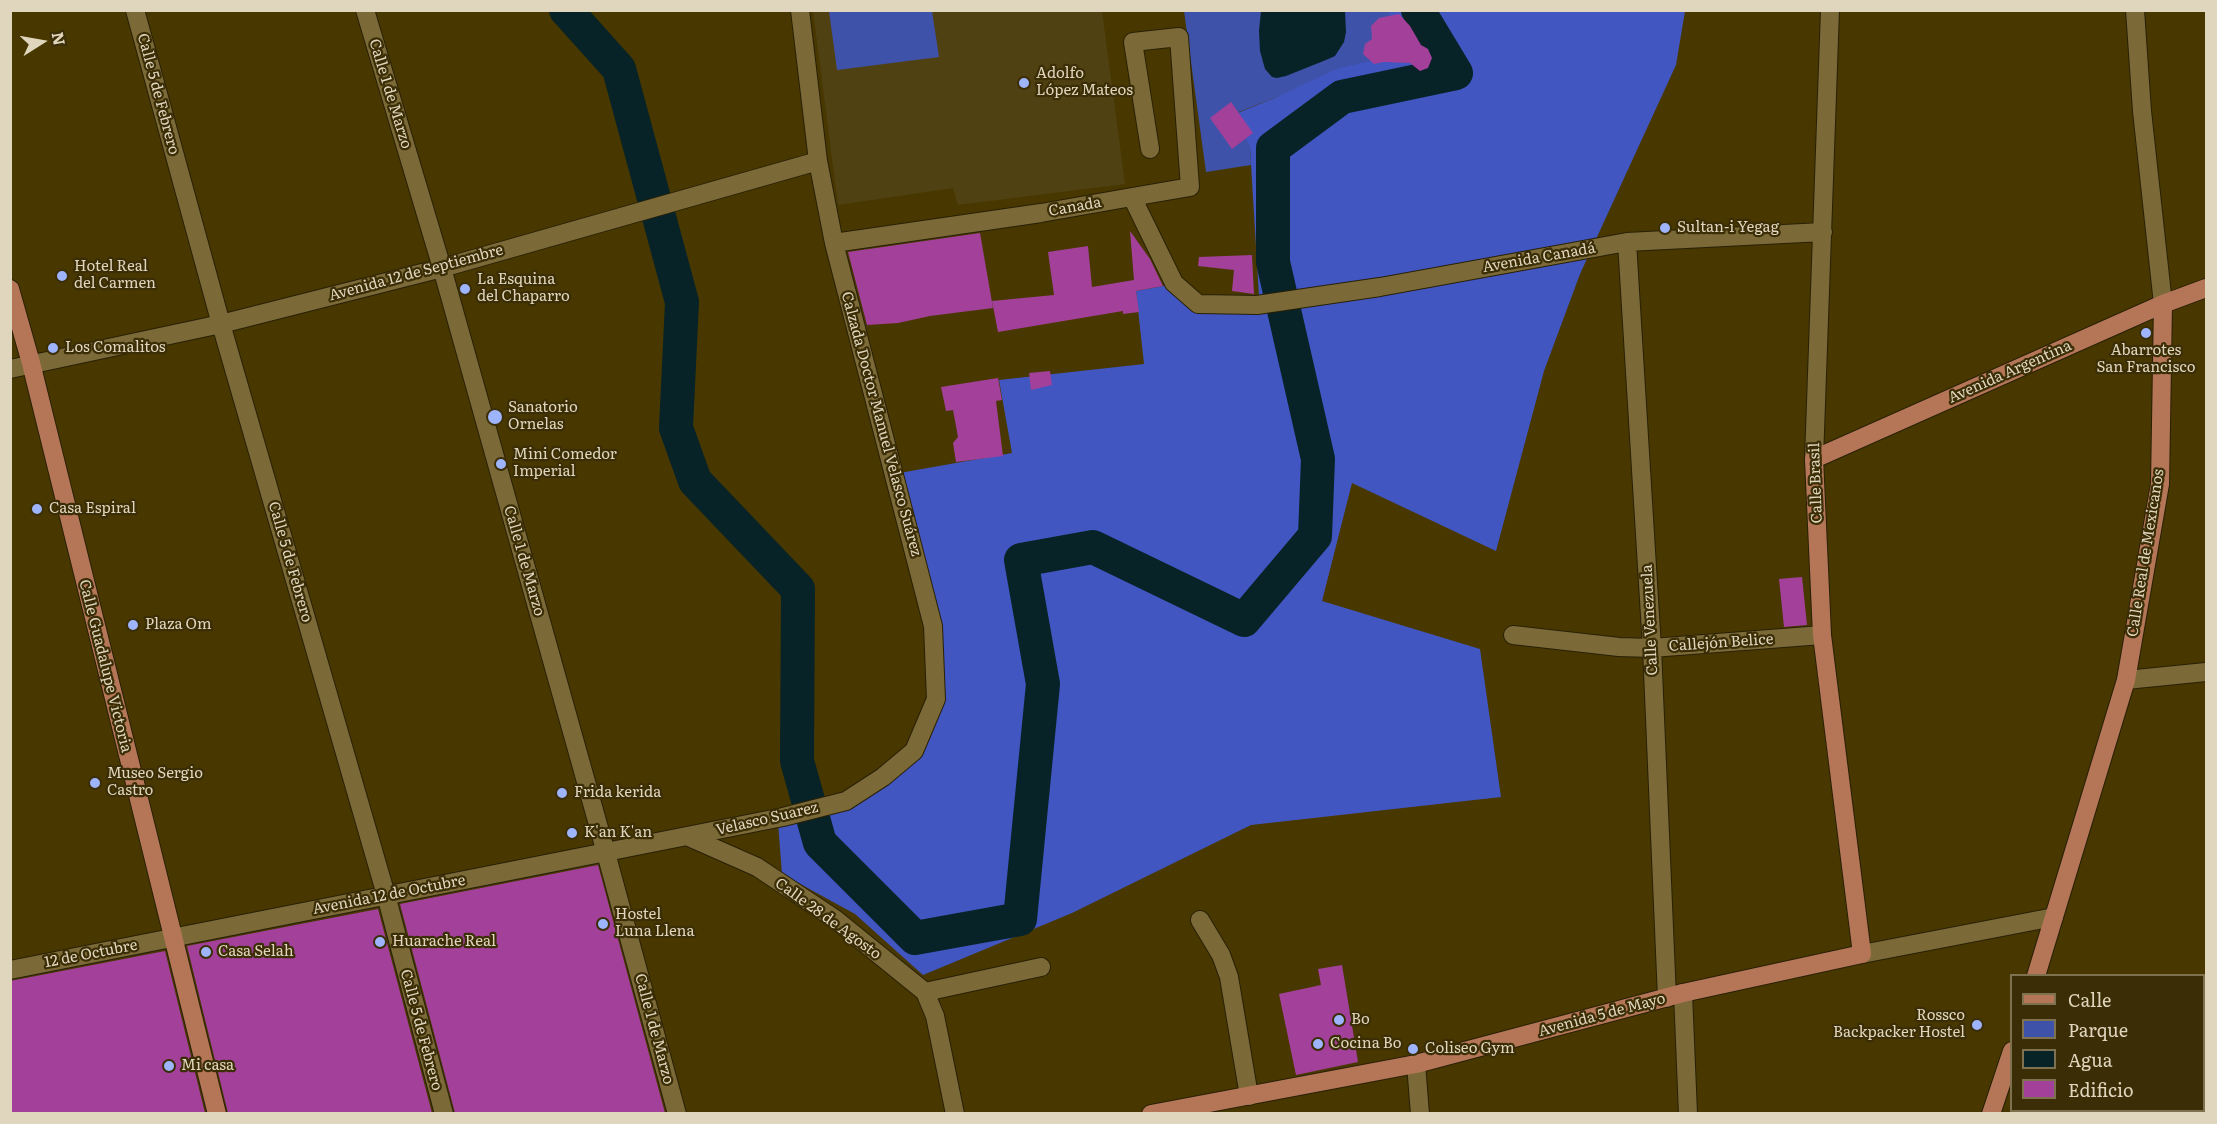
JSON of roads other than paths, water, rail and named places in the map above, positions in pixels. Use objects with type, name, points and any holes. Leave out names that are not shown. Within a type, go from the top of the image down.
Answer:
[{"type":"main road","name":"Avenida Argentina","points":[[1814,459],[2163,304],[2206,288]]},
{"type":"main road","name":"Calle Guadalupe Victoria","points":[[10,289],[31,363],[217,1113]]},
{"type":"main road","name":"Calle Real de Mexicanos","points":[[2036,974],[2126,680],[2160,484],[2163,304]]},
{"type":"main road","name":"Calle Brasil","points":[[1814,459],[1822,635],[1862,954]]},
{"type":"main road","name":"Avenida 5 de Mayo","points":[[1151,1113],[1416,1064],[1675,996],[1862,954]]},
{"type":"main road","points":[[1991,1113],[2008,1072]]},
{"type":"street","name":"Calle 5 de Febrero","points":[[135,10],[221,324],[386,895],[444,1113]]},
{"type":"street","name":"Calle 1 de Marzo","points":[[365,10],[442,268],[677,1113]]},
{"type":"street","name":"Calzada Doctor Manuel Velasco Suárez","points":[[800,10],[818,161],[834,243],[933,626],[936,699],[914,750],[883,777],[846,801]]},
{"type":"street","name":"Calle Brasil","points":[[1814,459],[1830,10]]},
{"type":"street","name":"Calle Real de Mexicanos","points":[[2135,10],[2142,111],[2163,304]]},
{"type":"street","name":"Canada","points":[[834,243],[1041,213],[1190,187],[1179,37],[1133,42],[1150,149]]},
{"type":"street","name":"Avenida 12 de Septiembre","points":[[10,369],[221,324],[442,268],[818,161]]},
{"type":"street","name":"Avenida Canadá","points":[[1132,196],[1174,283],[1198,304],[1257,305],[1380,287],[1627,242],[1823,232]]},
{"type":"street","name":"Calle Venezuela","points":[[1627,242],[1675,996],[1688,1113]]},
{"type":"street","name":"Callejón Belice","points":[[1513,635],[1652,648],[1822,635]]},
{"type":"street","points":[[2126,680],[2206,672]]},
{"type":"street","name":"Velasco Suarez","points":[[689,837],[846,801]]},
{"type":"street","points":[[606,853],[689,837]]},
{"type":"street","name":"Calle 28 de Agosto","points":[[689,837],[757,867],[835,919],[925,992],[935,1016],[955,1113]]},
{"type":"street","name":"Avenida 12 de Octubre","points":[[172,938],[606,853]]},
{"type":"street","name":"Avenida 5 de Mayo","points":[[1862,954],[2054,917]]},
{"type":"street","points":[[1200,920],[1221,955],[1229,977],[1250,1096]]},
{"type":"street","name":"12 de Octubre","points":[[10,970],[172,938]]},
{"type":"street","points":[[925,992],[1041,967]]},
{"type":"street","points":[[1416,1064],[1420,1113]]},
{"type":"water","points":[[1261,11],[1345,11],[1344,42],[1335,56],[1286,76],[1272,77],[1265,69],[1260,51]]},
{"type":"waterway","points":[[566,10],[619,69],[682,302],[676,428],[695,481],[798,589],[797,761],[820,843],[915,938],[1020,919],[1043,684],[1021,560],[1093,547],[1244,620],[1315,536],[1318,459],[1273,262],[1273,148],[1342,97],[1456,73],[1418,10]]},
{"type":"place","name":"Adolfo López Mateos","points":[[1024,83]]},
{"type":"place","name":"Sultan-i Yegag","points":[[1665,228]]},
{"type":"place","name":"Hotel Real del Carmen","points":[[62,276]]},
{"type":"place","name":"La Esquina del Chaparro","points":[[465,289]]},
{"type":"place","name":"Abarrotes San Francisco","points":[[2146,333]]},
{"type":"place","name":"Los Comalitos","points":[[53,348]]},
{"type":"place","name":"Sanatorio Ornelas","points":[[495,417]]},
{"type":"place","name":"Mini Comedor Imperial","points":[[501,464]]},
{"type":"place","name":"Casa Espiral","points":[[37,509]]},
{"type":"place","name":"Plaza Om","points":[[133,625]]},
{"type":"place","name":"Museo Sergio Castro","points":[[95,783]]},
{"type":"place","name":"Frida kerida","points":[[562,793]]},
{"type":"place","name":"K'an K'an","points":[[572,833]]},
{"type":"place","name":"Hostel Luna Llena","points":[[603,924]]},
{"type":"place","name":"Huarache Real","points":[[380,942]]},
{"type":"place","name":"Casa Selah","points":[[206,952]]},
{"type":"place","name":"Bo","points":[[1339,1020]]},
{"type":"place","name":"Rossco Backpacker Hostel","points":[[1977,1025]]},
{"type":"place","name":"Cocina Bo","points":[[1318,1044]]},
{"type":"place","name":"Coliseo Gym","points":[[1413,1049]]},
{"type":"place","name":"Mi casa","points":[[169,1066]]}]
